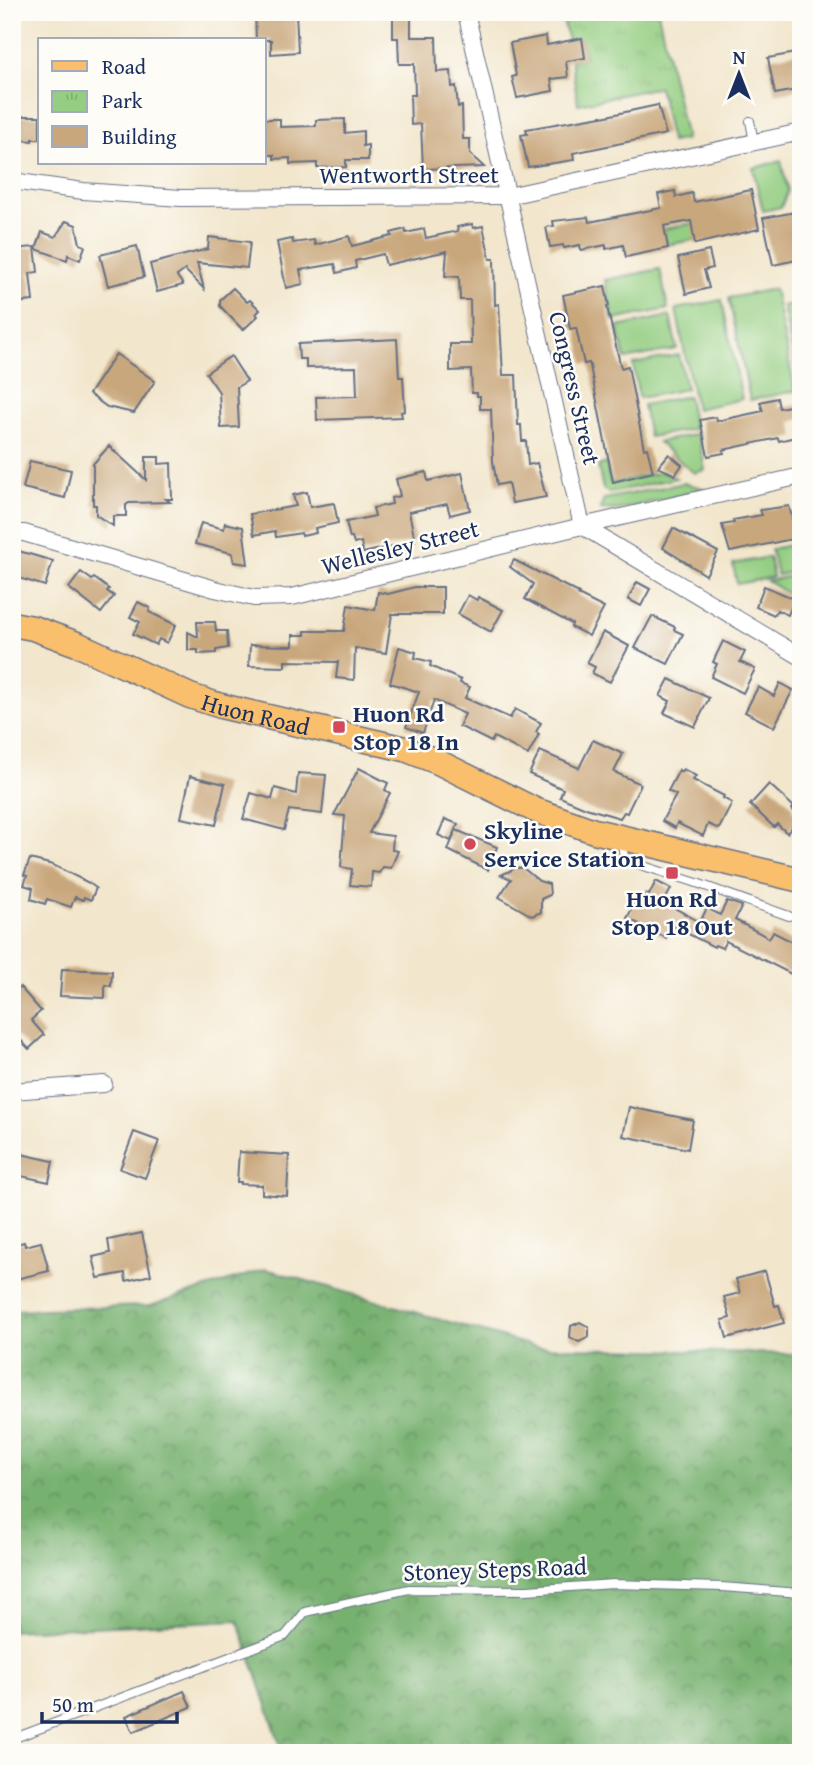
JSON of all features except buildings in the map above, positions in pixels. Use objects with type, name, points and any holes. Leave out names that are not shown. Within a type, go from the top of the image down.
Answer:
[{"type":"main road","name":"Huon Road","points":[[12,624],[77,643],[190,696],[221,706],[405,749],[438,762],[535,810],[620,838],[801,880]]},
{"type":"street","name":"Congress Street","points":[[466,12],[582,526]]},
{"type":"street","name":"Wentworth Street","points":[[12,181],[83,191],[181,198],[508,196],[801,132]]},
{"type":"street","name":"Wellesley Street","points":[[12,533],[24,533],[254,598],[292,597],[801,476]]},
{"type":"street","points":[[582,526],[801,657]]},
{"type":"street","points":[[12,1091],[104,1084]]},
{"type":"lane","points":[[750,121],[754,142]]},
{"type":"lane","points":[[620,838],[624,856],[634,863],[789,916]]},
{"type":"lane","name":"Stoney Steps Road","points":[[12,1739],[285,1636],[305,1612],[409,1589],[527,1590],[613,1584],[801,1593]]},
{"type":"green space","points":[[561,12],[658,12],[686,139],[671,142],[659,87],[578,104],[571,60],[585,57],[581,39],[568,41]]},
{"type":"green space","points":[[781,161],[788,191],[781,207],[763,211],[753,168]]},
{"type":"green space","points":[[705,221],[708,237],[667,245],[664,229]]},
{"type":"green space","points":[[660,269],[668,309],[613,320],[605,280]]},
{"type":"green space","points":[[774,289],[795,391],[750,400],[729,298]]},
{"type":"green space","points":[[722,300],[742,399],[696,409],[676,309]]},
{"type":"green space","points":[[801,302],[801,384],[799,384],[783,306]]},
{"type":"green space","points":[[670,316],[677,349],[625,359],[618,327]]},
{"type":"green space","points":[[679,355],[686,389],[639,398],[633,364]]},
{"type":"green space","points":[[688,396],[694,429],[649,437],[643,405]]},
{"type":"green space","points":[[698,434],[705,470],[694,473],[658,442]]},
{"type":"green space","points":[[606,463],[611,484],[661,472],[676,478],[610,493],[603,489],[598,466]]},
{"type":"green space","points":[[684,483],[706,489],[618,510],[600,509],[604,499]]},
{"type":"green space","points":[[799,543],[801,570],[777,575],[771,549]]},
{"type":"green space","points":[[769,557],[773,577],[737,584],[733,564]]},
{"type":"green space","points":[[801,574],[799,601],[767,581]]},
{"type":"green space","points":[[266,1269],[536,1347],[795,1354],[801,1351],[801,1753],[283,1753],[238,1620],[12,1631],[12,1310],[150,1306]]},
{"type":"place","name":"Huon Rd Stop 18 In","points":[[339,727]]},
{"type":"place","name":"Skyline Service Station","points":[[470,844]]},
{"type":"place","name":"Huon Rd Stop 18 Out","points":[[672,873]]}]
